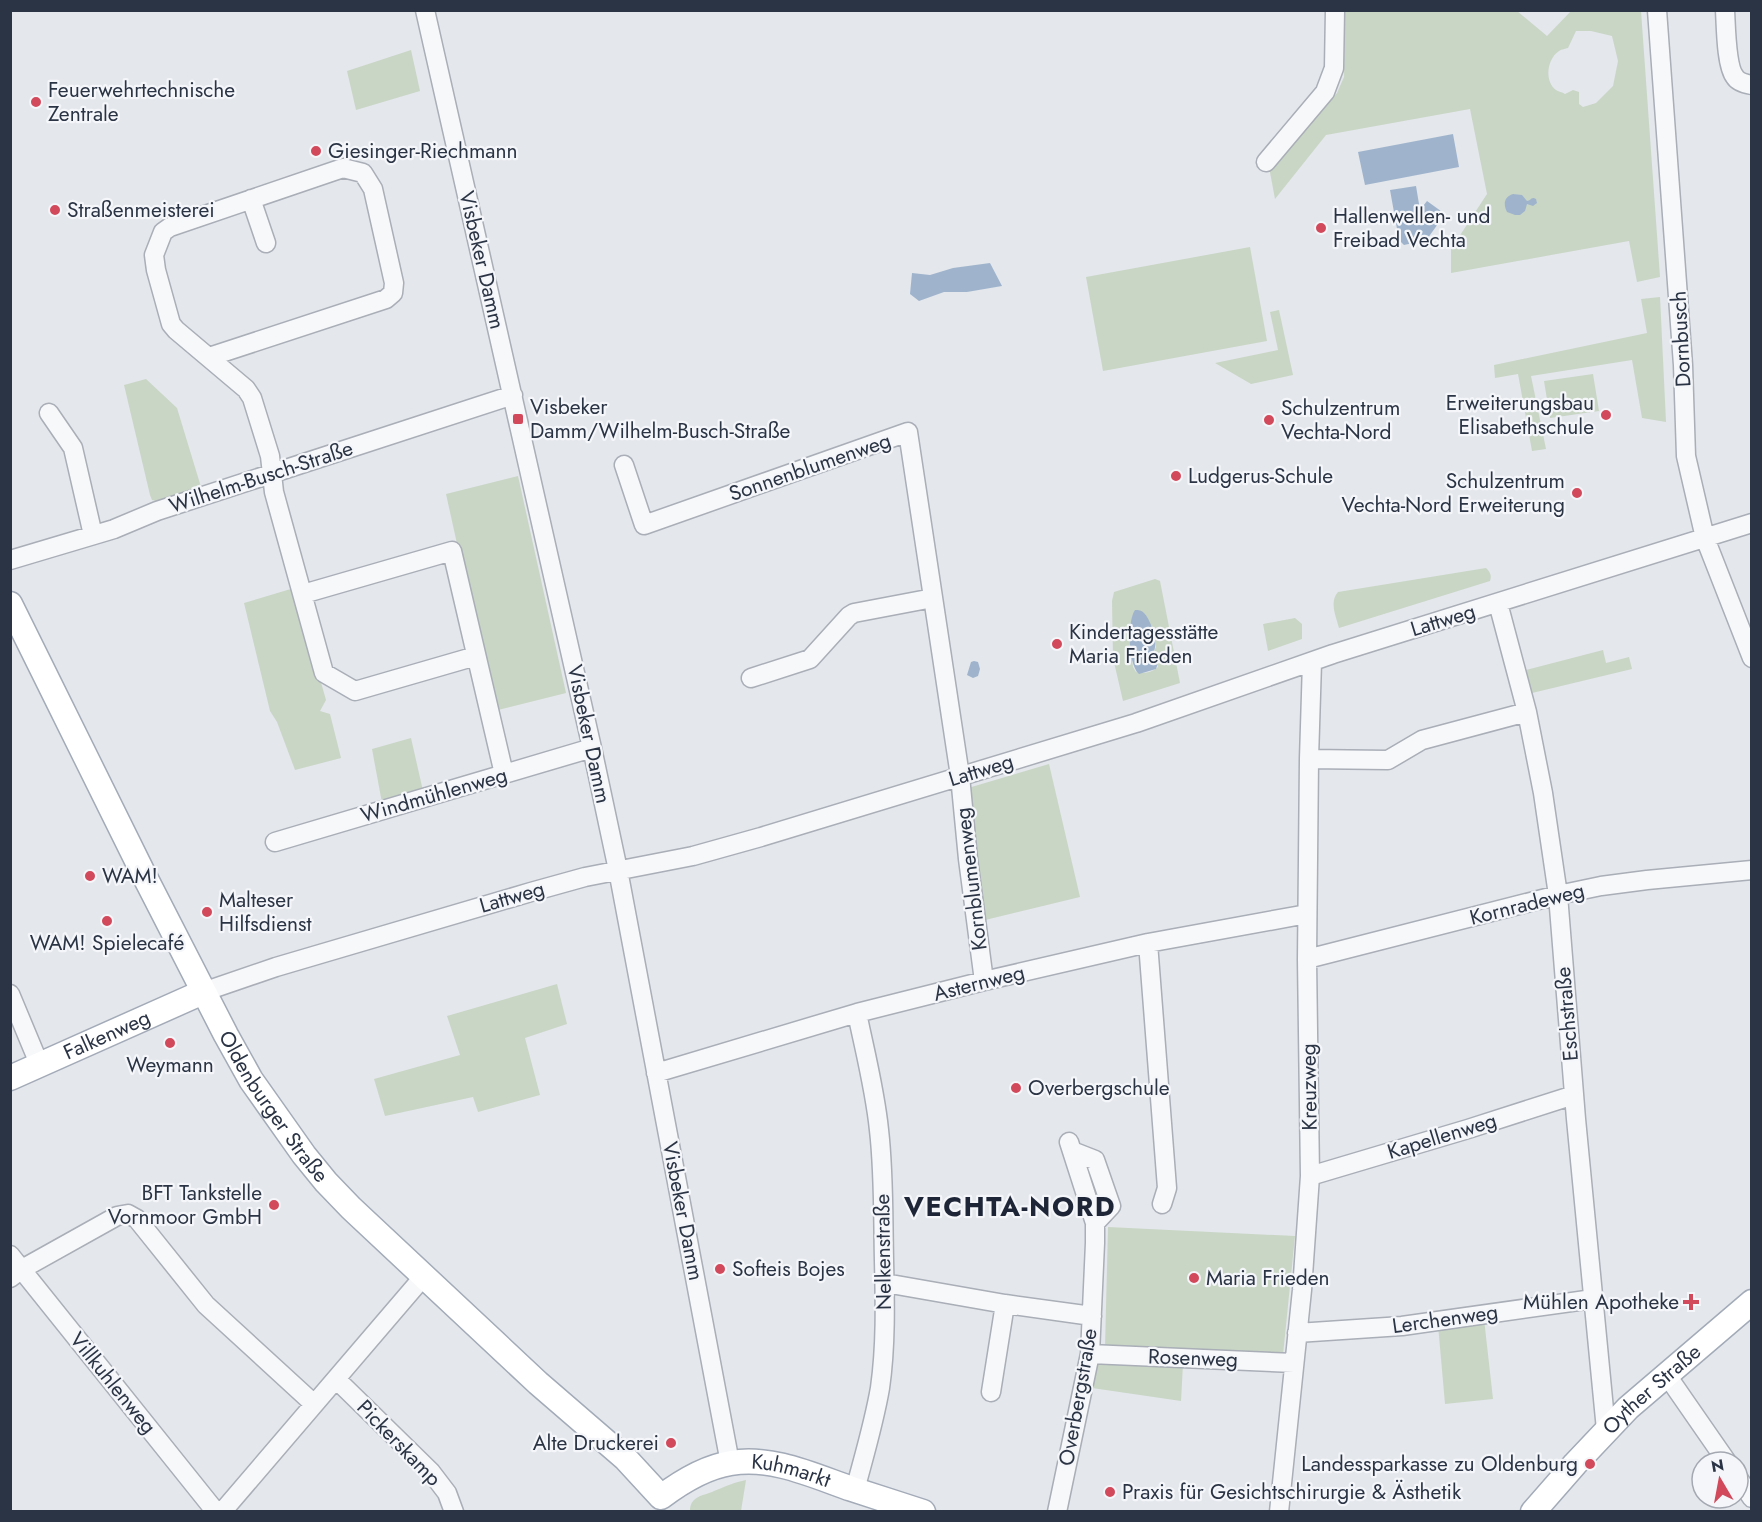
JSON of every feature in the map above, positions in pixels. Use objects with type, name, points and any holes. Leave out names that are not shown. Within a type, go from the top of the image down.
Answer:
[{"type":"main road","name":"Oldenburger Straße","points":[[10,604],[203,992],[251,1080],[304,1155],[351,1208],[538,1383],[626,1460],[664,1504]]},
{"type":"main road","name":"Falkenweg","points":[[10,1078],[203,992]]},
{"type":"main road","name":"Oyther Straße","points":[[1533,1512],[1628,1408],[1752,1302]]},
{"type":"main road","name":"Kuhmarkt","points":[[664,1504],[692,1477],[730,1463],[757,1462],[784,1466],[923,1512]]},
{"type":"street","name":"Visbeker Damm","points":[[425,10],[618,870],[730,1463]]},
{"type":"street","points":[[1266,162],[1325,92],[1334,68],[1335,10]]},
{"type":"street","name":"Dornbusch","points":[[1657,10],[1683,365],[1686,456],[1705,538],[1752,658]]},
{"type":"street","points":[[1725,10],[1730,67],[1735,79],[1752,85]]},
{"type":"street","points":[[208,357],[386,299],[393,293],[394,284],[373,189],[363,173],[343,168],[170,227],[162,232],[154,255],[156,270],[171,324],[208,357],[246,389],[252,398],[270,456],[274,492],[324,673],[355,691],[476,656]]},
{"type":"street","points":[[251,199],[266,243]]},
{"type":"street","name":"Wilhelm-Busch-Straße","points":[[10,560],[93,536],[157,511],[513,395]]},
{"type":"street","points":[[49,414],[73,448],[93,536]]},
{"type":"street","name":"Sonnenblumenweg","points":[[624,465],[644,525],[908,432],[919,502]]},
{"type":"street","name":"Kornblumenweg","points":[[919,502],[960,776],[984,981]]},
{"type":"street","name":"Lattweg","points":[[203,992],[276,967],[585,877],[733,846],[1148,719],[1312,662],[1752,523]]},
{"type":"street","points":[[303,594],[452,551],[504,774]]},
{"type":"street","points":[[752,678],[810,659],[854,613],[933,598]]},
{"type":"street","name":"Eschstraße","points":[[1498,603],[1527,712],[1543,793],[1558,895],[1574,1095],[1606,1430]]},
{"type":"street","name":"Kreuzweg","points":[[1279,1512],[1298,1333],[1310,1176],[1307,914],[1312,662]]},
{"type":"street","points":[[1309,759],[1388,760],[1422,740],[1527,712]]},
{"type":"street","name":"Windmühlenweg","points":[[276,842],[592,748]]},
{"type":"street","name":"Kornradeweg","points":[[1307,959],[1601,886],[1752,870]]},
{"type":"street","name":"Asternweg","points":[[656,1073],[857,1014],[984,981],[1148,943],[1307,914]]},
{"type":"street","points":[[1148,943],[1167,1188],[1162,1204]]},
{"type":"street","points":[[10,994],[40,1066]]},
{"type":"street","name":"Nelkenstraße","points":[[855,1490],[880,1388],[884,1353],[885,1283],[883,1184],[879,1129],[857,1014]]},
{"type":"street","name":"Kapellenweg","points":[[1310,1176],[1574,1095]]},
{"type":"street","name":"Overbergstraße","points":[[1057,1512],[1090,1354],[1092,1316],[1095,1223],[1070,1146]]},
{"type":"street","points":[[14,1267],[117,1216],[128,1214],[137,1219],[206,1305],[314,1404]]},
{"type":"street","name":"Villkuhlenweg","points":[[14,1267],[216,1512]]},
{"type":"street","points":[[222,1512],[424,1276]]},
{"type":"street","points":[[885,1283],[1005,1304],[1092,1316]]},
{"type":"street","name":"Lerchenweg","points":[[1298,1333],[1402,1326],[1593,1299]]},
{"type":"street","points":[[991,1392],[1005,1304]]},
{"type":"street","name":"Rosenweg","points":[[1090,1354],[1294,1363]]},
{"type":"street","points":[[1666,1374],[1719,1450]]},
{"type":"street","name":"Pickerskamp","points":[[336,1379],[431,1472],[447,1493],[454,1512]]},
{"type":"green space","points":[[1345,11],[1517,11],[1547,36],[1571,11],[1641,11],[1660,277],[1637,282],[1629,241],[1451,273],[1451,249],[1487,194],[1470,109],[1326,135],[1275,199],[1269,167],[1337,93],[1344,77]],"holes":[[[1576,31],[1591,31],[1612,36],[1618,61],[1613,86],[1596,103],[1583,107],[1579,104],[1579,92],[1573,90],[1565,94],[1552,86],[1548,70],[1555,55],[1560,50],[1568,48]]]},
{"type":"green space","points":[[411,50],[420,91],[356,110],[347,71]]},
{"type":"green space","points":[[1250,247],[1267,341],[1103,371],[1086,277]]},
{"type":"green space","points":[[1660,297],[1666,422],[1642,418],[1632,360],[1531,376],[1546,449],[1532,451],[1518,374],[1495,378],[1494,365],[1647,333],[1641,299]]},
{"type":"green space","points":[[1279,310],[1293,375],[1251,384],[1215,363],[1278,350],[1270,312]]},
{"type":"green space","points":[[1593,374],[1599,411],[1550,418],[1544,381]]},
{"type":"green space","points":[[146,379],[177,408],[201,487],[156,501],[152,500],[150,495],[124,385]]},
{"type":"green space","points":[[518,476],[566,693],[494,711],[446,494]]},
{"type":"green space","points":[[1486,568],[1491,577],[1490,581],[1339,628],[1334,605],[1338,592]]},
{"type":"green space","points":[[1155,579],[1160,581],[1180,683],[1123,701],[1113,658],[1112,601],[1114,592]],"holes":[[[1149,621],[1156,647],[1154,651],[1158,667],[1153,671],[1136,672],[1133,667],[1130,640]]]},
{"type":"green space","points":[[294,588],[326,700],[320,711],[330,714],[341,758],[295,770],[277,722],[270,711],[244,603]]},
{"type":"green space","points":[[1295,618],[1302,624],[1302,639],[1268,651],[1263,624]]},
{"type":"green space","points":[[1603,650],[1606,663],[1629,657],[1632,669],[1532,693],[1526,670]]},
{"type":"green space","points":[[411,738],[423,791],[382,803],[372,749]]},
{"type":"green space","points":[[1049,764],[1080,897],[981,921],[968,788]]},
{"type":"green space","points":[[557,984],[567,1024],[525,1038],[540,1095],[478,1112],[473,1097],[385,1116],[374,1079],[460,1055],[447,1016]]},
{"type":"green space","points":[[1108,1227],[1295,1236],[1283,1355],[1105,1347]]},
{"type":"green space","points":[[1484,1319],[1493,1399],[1445,1404],[1438,1325]]},
{"type":"green space","points":[[1096,1361],[1183,1364],[1181,1401],[1092,1388]]},
{"type":"green space","points":[[746,1480],[741,1511],[690,1511],[692,1502],[698,1497]]},
{"type":"water","points":[[1453,134],[1459,167],[1365,185],[1358,152]]},
{"type":"water","points":[[1416,186],[1420,210],[1427,201],[1445,214],[1425,242],[1404,245],[1399,240],[1390,190]]},
{"type":"water","points":[[1513,194],[1522,195],[1527,201],[1534,198],[1537,203],[1533,206],[1527,204],[1525,211],[1520,215],[1507,212],[1505,201]]},
{"type":"water","points":[[990,263],[1002,286],[967,292],[944,292],[919,301],[910,294],[912,273],[930,275],[953,268]]},
{"type":"water","points":[[1135,610],[1140,610],[1147,616],[1154,637],[1154,651],[1158,663],[1156,669],[1139,674],[1135,669],[1130,643],[1132,616]]},
{"type":"water","points":[[971,662],[978,662],[980,669],[978,676],[973,678],[967,675]]},
{"type":"place","name":"Feuerwehrtechnische Zentrale","points":[[36,102]]},
{"type":"place","name":"Giesinger-Riechmann","points":[[316,151]]},
{"type":"place","name":"Straßenmeisterei","points":[[55,210]]},
{"type":"place","name":"Hallenwellen- und Freibad Vechta","points":[[1321,228]]},
{"type":"place","name":"Erweiterungsbau Elisabethschule","points":[[1606,415]]},
{"type":"place","name":"Visbeker Damm/Wilhelm-Busch-Straße","points":[[518,419]]},
{"type":"place","name":"Schulzentrum Vechta-Nord","points":[[1269,420]]},
{"type":"place","name":"Ludgerus-Schule","points":[[1176,476]]},
{"type":"place","name":"Schulzentrum Vechta-Nord Erweiterung","points":[[1577,493]]},
{"type":"place","name":"Kindertagesstätte Maria Frieden","points":[[1057,644]]},
{"type":"place","name":"WAM!","points":[[90,876]]},
{"type":"place","name":"Malteser Hilfsdienst","points":[[207,912]]},
{"type":"place","name":"WAM! Spielecafé","points":[[107,921]]},
{"type":"place","name":"Weymann","points":[[170,1043]]},
{"type":"place","name":"Overbergschule","points":[[1016,1088]]},
{"type":"place","name":"BFT Tankstelle Vornmoor GmbH","points":[[274,1205]]},
{"type":"place","name":"Softeis Bojes","points":[[720,1269]]},
{"type":"place","name":"Maria Frieden","points":[[1194,1278]]},
{"type":"place","name":"Mühlen Apotheke","points":[[1691,1302]]},
{"type":"place","name":"Alte Druckerei","points":[[671,1443]]},
{"type":"place","name":"Landessparkasse zu Oldenburg","points":[[1590,1464]]},
{"type":"place","name":"Praxis für Gesichtschirurgie & Ästhetik","points":[[1110,1492]]},
{"type":"district","name":"VECHTA-NORD","points":[[1010,1207]]}]
